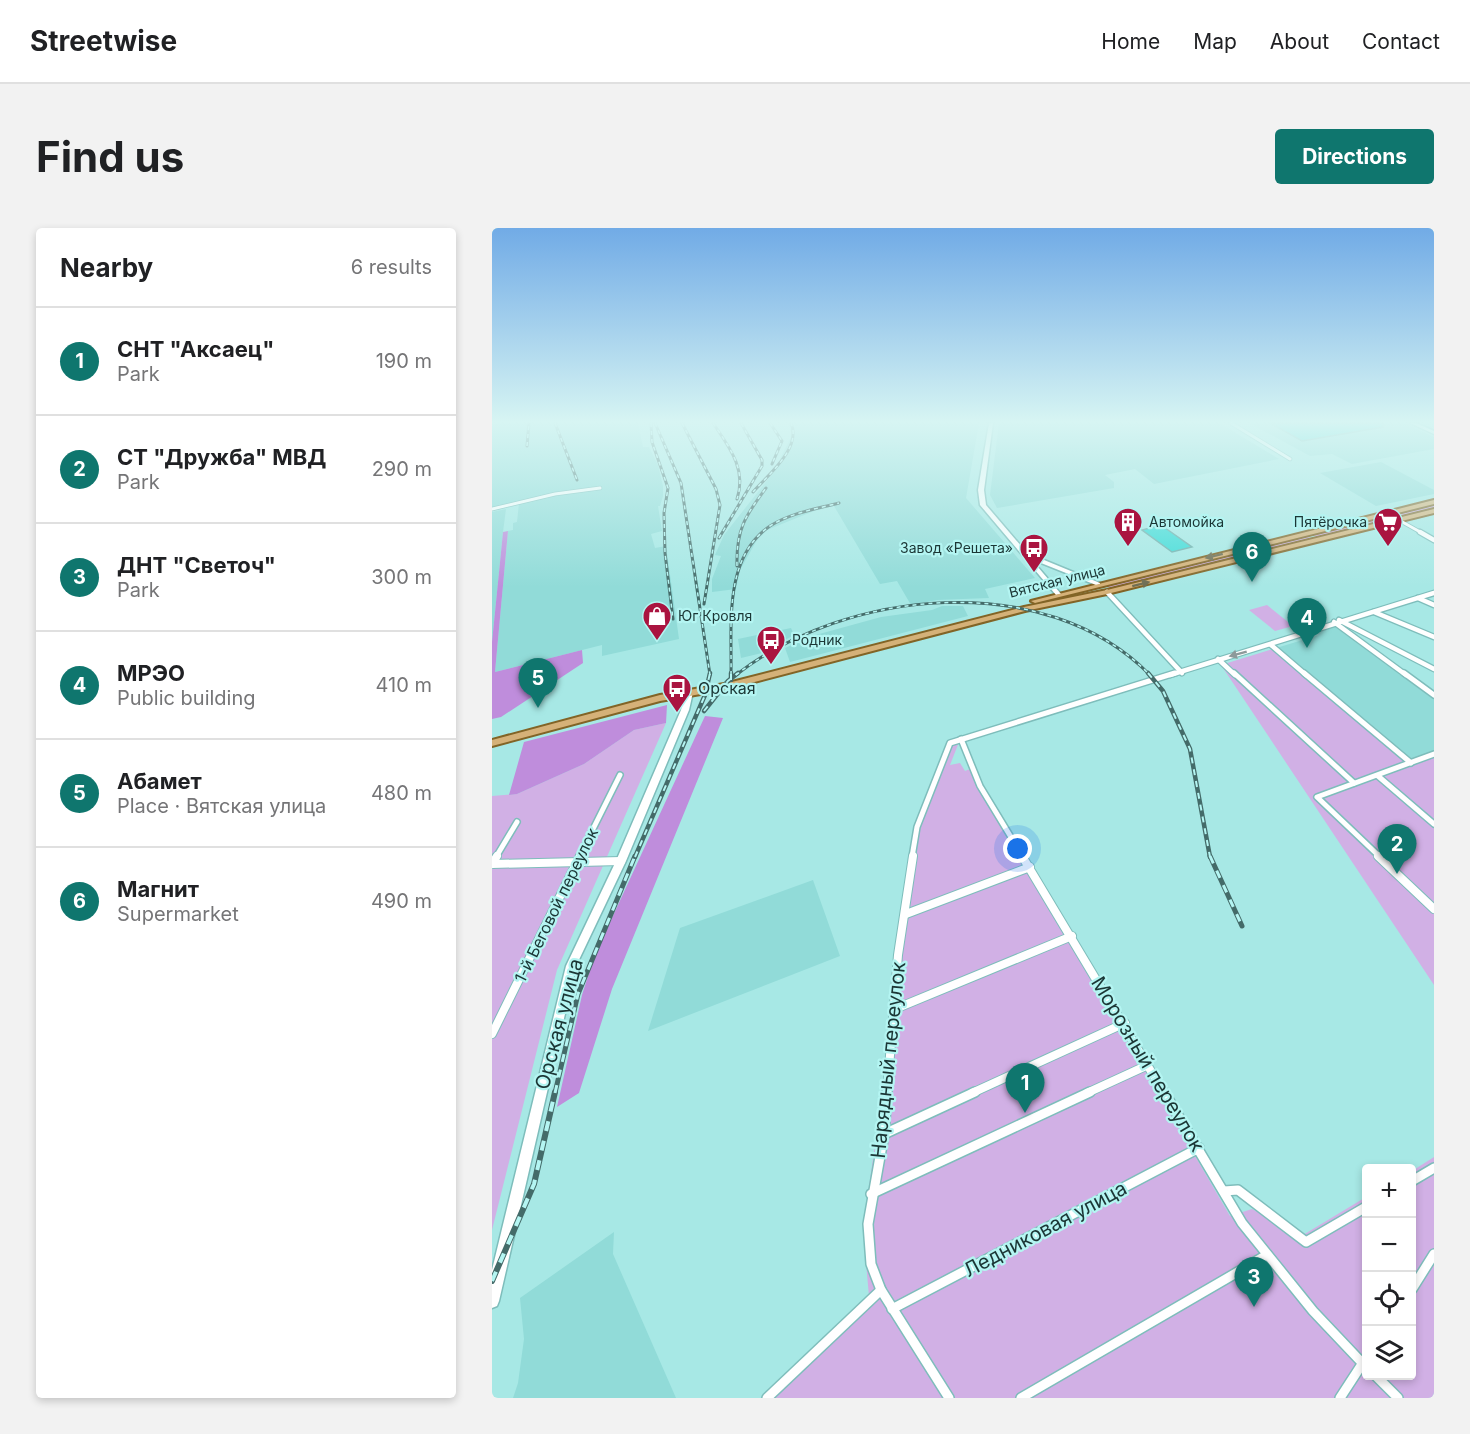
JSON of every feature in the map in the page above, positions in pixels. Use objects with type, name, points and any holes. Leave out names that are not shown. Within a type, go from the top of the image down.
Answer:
[{"type":"main road","points":[[983,478],[982,505],[1061,598]]},
{"type":"main road","name":"Вятская улица","points":[[492,743],[1061,598],[1078,589],[1434,502]]},
{"type":"main road","name":"Вятская улица","points":[[1061,598],[1077,599],[1434,511]]},
{"type":"main road","points":[[1306,532],[1317,539]]},
{"type":"main road","points":[[1023,552],[1076,577],[1098,584],[1107,592]]},
{"type":"main road","points":[[1076,577],[1077,599]]},
{"type":"main road","name":"Орская улица","points":[[492,1301],[495,1276],[571,966],[621,861],[685,710],[689,692]]},
{"type":"street","points":[[492,509],[555,494],[600,488]]},
{"type":"street","points":[[1396,519],[1434,540]]},
{"type":"street","points":[[1107,592],[1182,673]]},
{"type":"street","points":[[961,739],[1182,673],[1218,659],[1270,645],[1337,621],[1434,593]]},
{"type":"street","points":[[1417,598],[1434,605]]},
{"type":"street","points":[[1373,611],[1434,637]]},
{"type":"street","points":[[1337,621],[1434,669]]},
{"type":"street","points":[[1337,621],[1434,695]]},
{"type":"street","points":[[1270,645],[1411,762]]},
{"type":"street","points":[[1218,659],[1354,783]]},
{"type":"street","name":"Нарядный переулок","points":[[949,1398],[881,1290],[871,1264],[867,1224],[884,1134],[898,955],[906,914],[917,827],[950,743],[961,739]]},
{"type":"street","name":"Морозный переулок","points":[[961,739],[980,786],[1125,1023],[1242,1223],[1313,1311],[1362,1360]]},
{"type":"street","points":[[1433,754],[1317,797],[1434,909]]},
{"type":"street","name":"1-й Беговой переулок","points":[[492,1034],[620,775]]},
{"type":"street","points":[[1378,776],[1434,824]]},
{"type":"street","points":[[492,864],[517,822]]},
{"type":"street","points":[[492,864],[621,861]]},
{"type":"street","points":[[906,914],[1030,867]]},
{"type":"street","points":[[895,1009],[1072,936]]},
{"type":"street","points":[[884,1134],[1125,1023]]},
{"type":"street","points":[[872,1194],[1148,1065]]},
{"type":"street","name":"Ледниковая улица","points":[[892,1309],[1199,1148]]},
{"type":"street","points":[[1416,1179],[1434,1168]]},
{"type":"street","points":[[1224,1191],[1238,1190],[1306,1242],[1362,1209]]},
{"type":"street","points":[[1416,1283],[1434,1254]]},
{"type":"street","points":[[1021,1398],[1267,1255]]},
{"type":"street","points":[[767,1398],[881,1290]]},
{"type":"street","points":[[1340,1398],[1362,1367]]},
{"type":"street","points":[[1380,1380],[1398,1398]]},
{"type":"shaded area","points":[[492,478],[661,478],[663,496],[658,506],[662,531],[651,534],[655,548],[666,546],[679,639],[602,656],[602,645],[495,672],[508,531],[513,530],[513,523],[517,522],[519,503],[492,509]]},
{"type":"shaded area","points":[[769,478],[970,478],[966,498],[1035,578],[985,589],[989,598],[937,600],[911,605],[897,581],[880,584],[834,506],[814,511],[767,530],[757,540],[740,570],[736,589],[712,592],[712,579],[721,556],[715,555],[724,535]]},
{"type":"shaded area","points":[[992,478],[1108,478],[1114,482],[1114,488],[997,508],[990,495]]},
{"type":"shaded area","points":[[1146,478],[1186,478],[1154,484]]},
{"type":"shaded area","points":[[1328,478],[1411,478],[1434,490],[1434,494],[1376,506]]},
{"type":"shaded area","points":[[1434,504],[1434,508],[1316,537],[1311,534]]},
{"type":"shaded area","points":[[506,509],[503,532],[492,642],[492,512]]},
{"type":"shaded area","points":[[508,531],[495,672],[582,650],[583,663],[501,717],[492,719],[492,642],[503,532]]},
{"type":"shaded area","points":[[1306,535],[1310,538],[1113,589],[1104,586]]},
{"type":"shaded area","points":[[1267,605],[1293,626],[1275,631],[1249,610]]},
{"type":"shaded area","points":[[942,606],[963,606],[968,616],[790,662],[785,648],[812,636],[881,617],[932,610]]},
{"type":"shaded area","points":[[1337,625],[1434,697],[1434,754],[1410,763],[1273,649],[1319,635],[1315,632]]},
{"type":"shaded area","points":[[791,628],[794,635],[762,653],[741,658],[738,639]]},
{"type":"shaded area","points":[[1273,649],[1410,763],[1434,754],[1434,985],[1221,665]]},
{"type":"shaded area","points":[[667,705],[666,723],[634,730],[584,764],[517,794],[509,795],[524,742]]},
{"type":"shaded area","points":[[705,716],[723,718],[612,989],[579,1093],[557,1107],[582,995],[594,957]]},
{"type":"shaded area","points":[[666,723],[557,970],[492,1230],[492,796],[517,794],[584,764],[634,730]]},
{"type":"shaded area","points":[[959,742],[950,765],[960,763],[965,771],[970,769],[1230,1216],[1252,1209],[1303,1235],[1362,1199],[1362,1380],[1416,1380],[1416,1168],[1434,1157],[1434,1398],[770,1398],[869,1296],[863,1230],[894,1009],[911,852],[951,744]]},
{"type":"shaded area","points":[[813,880],[840,956],[648,1031],[680,928]]},
{"type":"shaded area","points":[[614,1232],[613,1254],[676,1398],[513,1398],[518,1383],[524,1339],[520,1298]]},
{"type":"building","points":[[1161,525],[1192,547],[1172,552],[1142,530]]},
{"type":"railway","points":[[664,478],[668,488],[664,513],[665,553],[673,619]]},
{"type":"railway","points":[[679,478],[710,674]]},
{"type":"railway","points":[[704,604],[720,505],[710,478]]},
{"type":"railway","points":[[737,499],[740,478]]},
{"type":"railway","points":[[719,538],[755,478]]},
{"type":"railway","points":[[753,492],[767,478]]},
{"type":"railway","points":[[737,566],[738,543],[743,524],[766,488]]},
{"type":"railway","points":[[731,679],[733,594],[744,556],[755,540],[770,526],[803,512],[839,503]]},
{"type":"railway","points":[[736,675],[781,646],[832,624],[888,609],[945,603],[1002,605],[1056,618],[1107,641],[1149,674]]},
{"type":"railway","points":[[731,679],[738,673]]},
{"type":"railway","points":[[635,857],[705,695],[710,674]]},
{"type":"railway","points":[[1149,674],[1163,691],[1190,749],[1210,857]]},
{"type":"railway","points":[[704,711],[731,679]]},
{"type":"railway","points":[[555,1093],[578,994],[635,856]]},
{"type":"railway","points":[[1210,856],[1242,926]]},
{"type":"railway","points":[[492,1281],[534,1184],[555,1092]]},
{"type":"place","name":"Автомойка","points":[[1128,548]]},
{"type":"place","name":"Пятёрочка","points":[[1388,548]]},
{"type":"place","name":"Завод «Решета»","points":[[1034,574]]},
{"type":"place","name":"Магнит","points":[[1252,582]]},
{"type":"place","name":"Юг Кровля","points":[[657,642]]},
{"type":"place","name":"МРЭО","points":[[1307,648]]},
{"type":"place","name":"Родник","points":[[771,666]]},
{"type":"place","name":"Абамет","points":[[538,708]]},
{"type":"place","name":"Орская","points":[[677,714]]},
{"type":"place","name":"СТ \"Дружба\" МВД","points":[[1397,874]]},
{"type":"place","name":"СНТ \"Аксаец\"","points":[[1025,1113]]},
{"type":"place","name":"ДНТ \"Светоч\"","points":[[1254,1307]]}]
